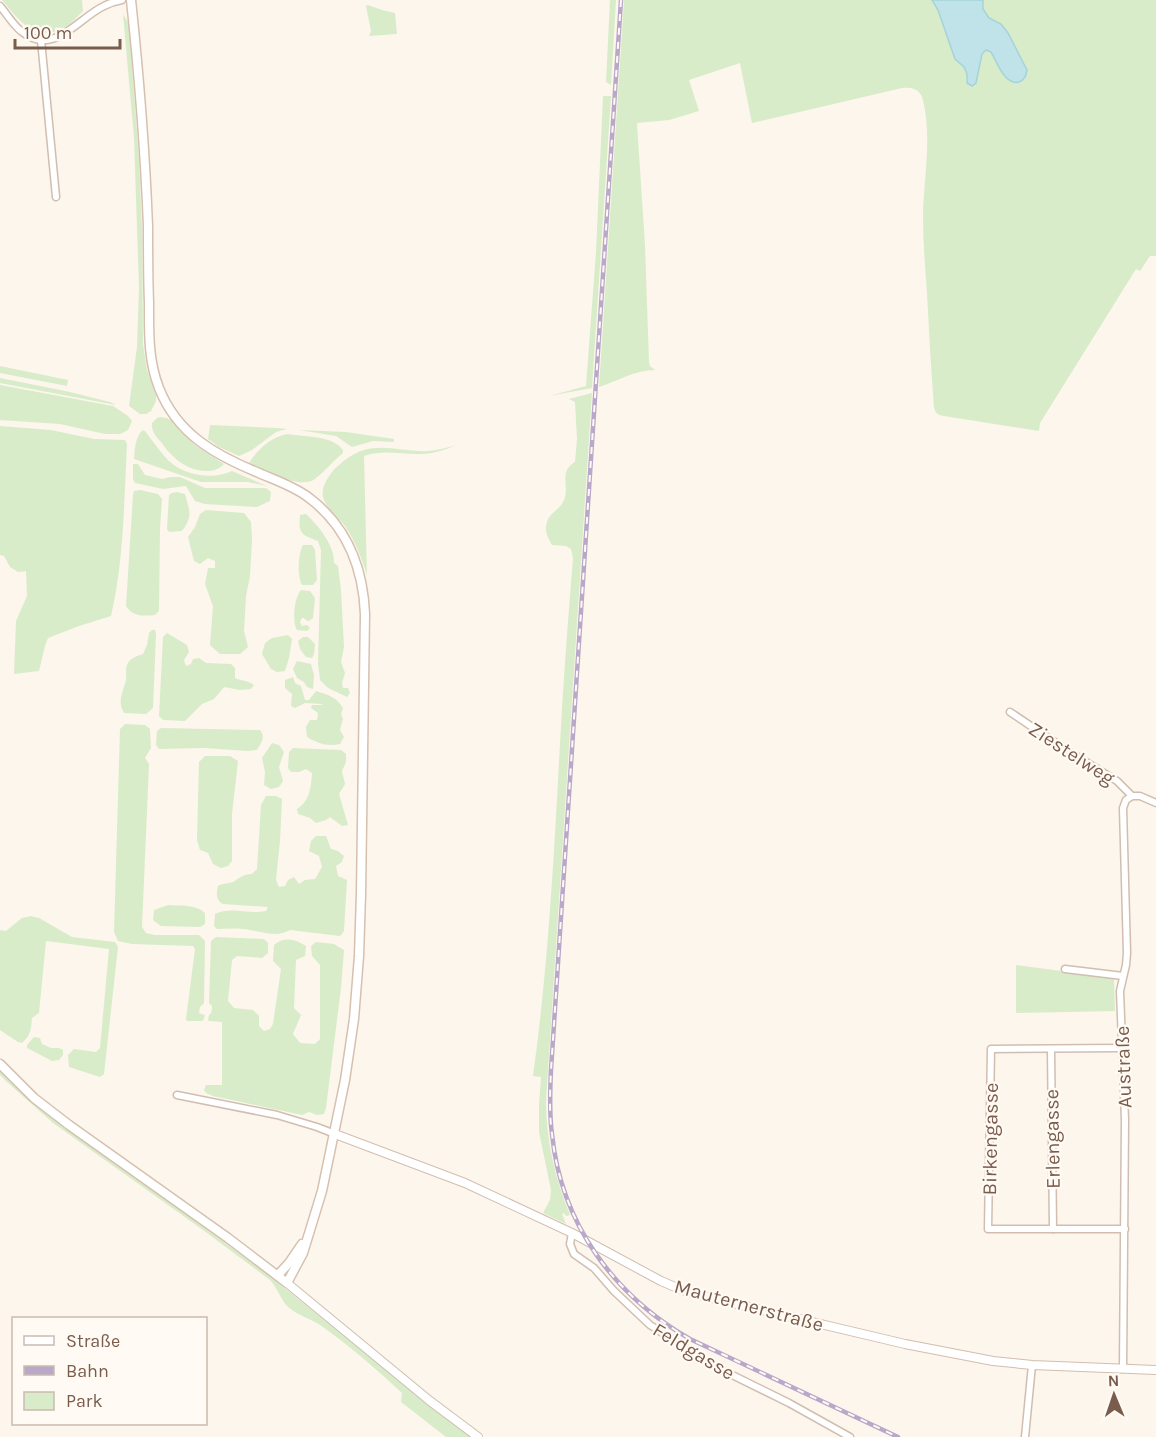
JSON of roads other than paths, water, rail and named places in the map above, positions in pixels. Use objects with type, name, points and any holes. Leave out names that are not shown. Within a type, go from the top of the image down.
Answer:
[{"type":"main road","points":[[0,1064],[34,1098],[69,1125],[228,1238],[287,1283],[303,1253],[322,1191],[345,1080],[352,1029],[359,956],[366,614],[364,592],[351,547],[327,515],[308,497],[231,461],[200,442],[186,429],[168,406],[159,388],[149,344],[145,159],[131,0]]},
{"type":"main road","points":[[278,1275],[299,1250],[310,1230]]},
{"type":"street","points":[[0,6],[23,33],[41,40],[56,38],[103,6],[122,0]]},
{"type":"street","points":[[41,40],[56,197]]},
{"type":"street","name":"Ziestelweg","points":[[1010,712],[1117,781],[1132,796]]},
{"type":"street","points":[[1132,796],[1140,796],[1156,802]]},
{"type":"street","name":"Austraße","points":[[1123,1369],[1125,1120],[1120,991],[1127,953],[1123,808],[1126,800],[1132,796]]},
{"type":"street","points":[[1065,969],[1123,976]]},
{"type":"street","points":[[1052,1049],[1121,1048]]},
{"type":"street","name":"Birkengasse","points":[[1052,1049],[991,1049],[988,1229],[1053,1229]]},
{"type":"street","name":"Erlengasse","points":[[1052,1049],[1053,1229]]},
{"type":"street","points":[[177,1095],[277,1115],[335,1134]]},
{"type":"street","name":"Mauternerstraße","points":[[335,1134],[465,1183],[572,1233],[682,1290],[938,1351],[993,1361],[1032,1365],[1156,1370]]},
{"type":"street","points":[[1053,1229],[1125,1229]]},
{"type":"street","name":"Feldgasse","points":[[572,1233],[570,1244],[574,1254],[594,1268],[614,1292],[650,1325],[714,1366],[789,1403],[850,1437]]},
{"type":"street","points":[[287,1283],[430,1401],[478,1437]]},
{"type":"street","points":[[1025,1437],[1032,1365]]},
{"type":"water","points":[[932,0],[983,0],[983,9],[989,18],[1001,24],[1008,33],[1027,70],[1024,79],[1014,82],[1006,77],[991,52],[986,50],[982,54],[976,83],[972,86],[967,83],[967,74],[964,67],[955,59],[938,10]]},
{"type":"railway","points":[[621,0],[551,1070],[550,1118],[557,1167],[579,1226],[596,1253],[637,1301],[662,1321],[690,1339],[898,1437]]}]
